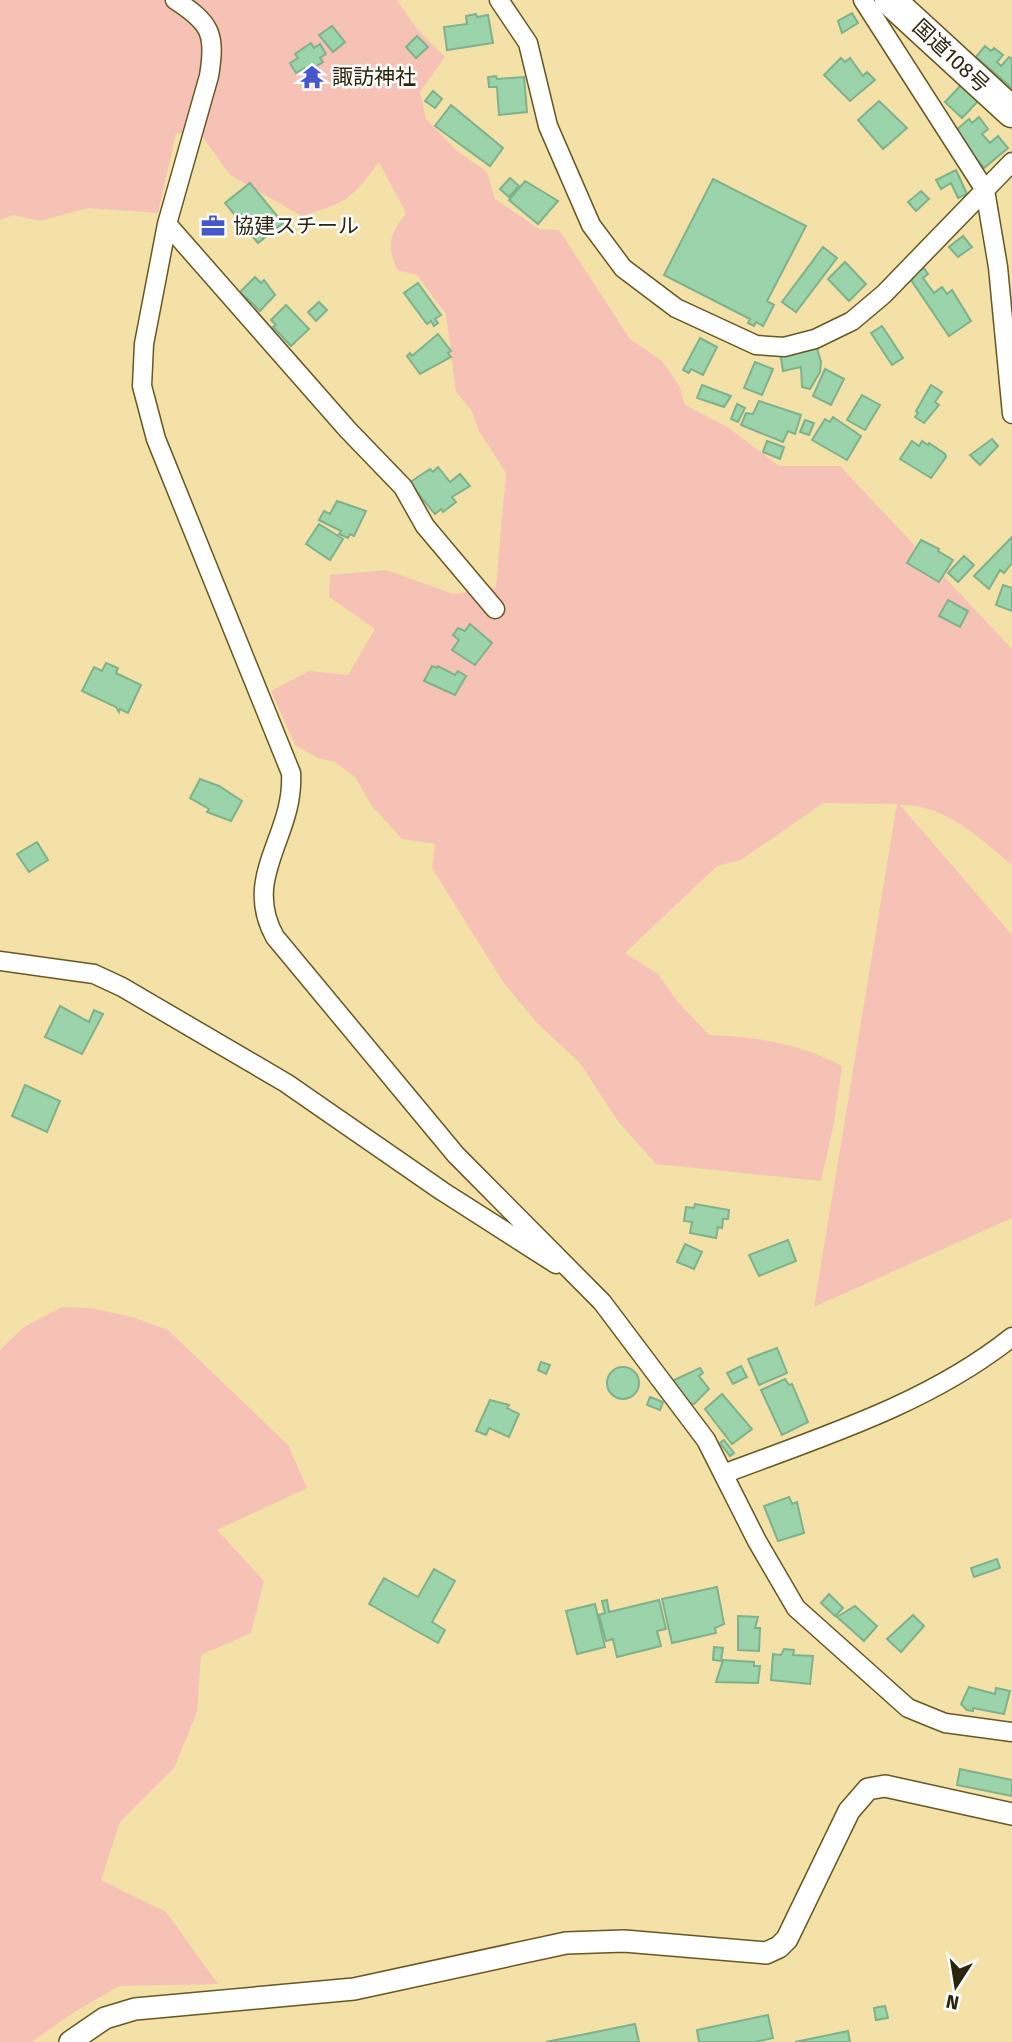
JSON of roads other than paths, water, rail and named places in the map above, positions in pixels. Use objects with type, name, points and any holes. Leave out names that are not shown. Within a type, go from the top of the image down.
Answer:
[{"type":"highway","name":"国道108号","points":[[890,0],[1012,112]]},
{"type":"street","points":[[175,0],[194,12],[207,26],[213,52],[209,76],[167,224],[141,367],[145,406],[291,773],[290,808],[266,869],[263,905],[267,922],[283,947],[456,1155],[603,1302],[706,1440],[757,1541],[796,1608],[908,1709],[945,1723],[1012,1732]]},
{"type":"street","points":[[499,0],[528,43],[548,126],[591,225],[623,268],[676,309],[756,345],[784,347],[815,339],[852,321],[884,294],[1012,162]]},
{"type":"street","points":[[863,0],[985,190],[998,267],[1012,414]]},
{"type":"street","points":[[167,224],[348,430],[403,487],[425,526],[495,609]]},
{"type":"street","points":[[0,961],[93,974],[122,988],[286,1083],[522,1245],[577,1277]]},
{"type":"street","points":[[723,1474],[851,1426],[920,1394],[990,1355],[1012,1338]]},
{"type":"street","points":[[70,2042],[105,2018],[135,2009],[354,1989],[566,1943],[624,1941],[766,1953],[779,1947],[787,1939],[849,1811],[868,1789],[885,1786],[1012,1814]]},
{"type":"place","name":"諏訪神社","points":[[312,77]]},
{"type":"place","name":"協建スチール","points":[[213,226]]}]
